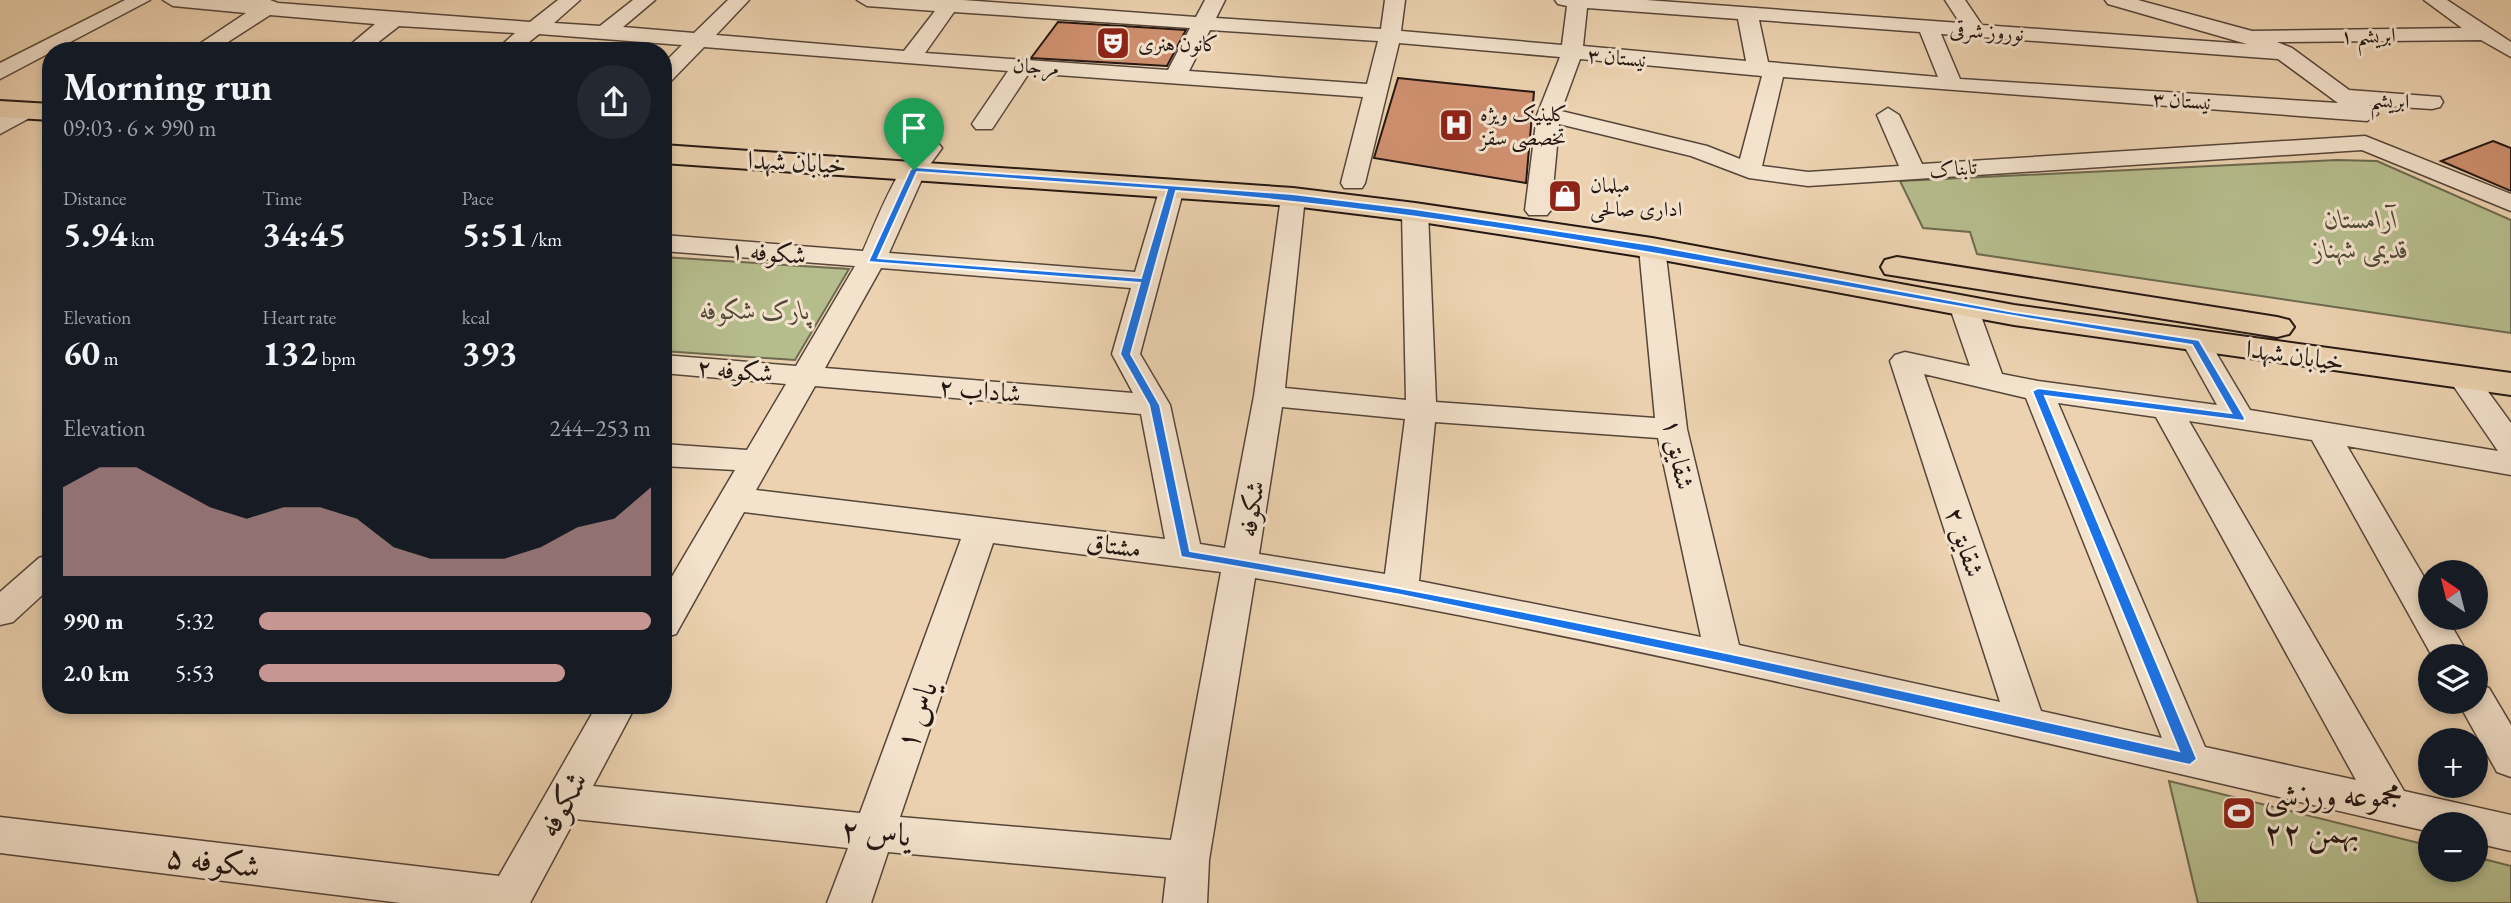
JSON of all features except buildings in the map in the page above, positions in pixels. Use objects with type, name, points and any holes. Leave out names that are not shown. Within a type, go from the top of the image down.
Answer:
[{"type":"main road","points":[[0,90],[42,92]]},
{"type":"main road","name":"خیابان شهدا","points":[[672,129],[1172,188],[1293,197],[1415,212],[1652,248],[1963,305],[2196,342],[2511,384]]},
{"type":"main road","name":"خیابان شهدا","points":[[672,154],[922,159],[1353,183],[1538,209],[2346,337],[2511,360]]},
{"type":"street","points":[[58,42],[140,0]]},
{"type":"street","name":"مرجان","points":[[173,0],[273,5],[396,20],[605,32],[910,58],[1373,91]]},
{"type":"street","points":[[365,42],[428,0]]},
{"type":"street","points":[[516,42],[570,0]]},
{"type":"street","points":[[605,32],[645,0]]},
{"type":"street","points":[[672,67],[739,0]]},
{"type":"street","name":"نیستان ۳","points":[[867,0],[950,3],[1202,25],[1390,36],[1952,85],[2367,112]]},
{"type":"street","points":[[1177,75],[1215,0]]},
{"type":"street","points":[[1353,183],[1373,91],[1390,36],[1395,0]]},
{"type":"street","points":[[1955,0],[1976,30]]},
{"type":"street","points":[[2115,0],[2247,37],[2284,53],[2367,112],[2365,143],[2511,202]]},
{"type":"street","points":[[2434,0],[2511,51]]},
{"type":"street","points":[[1538,209],[1548,115],[1572,53],[1572,1]]},
{"type":"street","name":"نوروز شرقی","points":[[1572,1],[2284,53]]},
{"type":"street","points":[[910,58],[950,3]]},
{"type":"street","points":[[213,42],[273,5]]},
{"type":"street","points":[[1746,13],[1767,70],[1749,170]]},
{"type":"street","points":[[1928,27],[1952,85]]},
{"type":"street","name":"ابریشم ۱","points":[[2247,37],[2488,34]]},
{"type":"street","points":[[0,72],[42,50]]},
{"type":"street","points":[[984,124],[1023,65]]},
{"type":"street","name":"ابریشم","points":[[2348,97],[2432,102]]},
{"type":"street","points":[[0,127],[26,110]]},
{"type":"street","name":"تابناک","points":[[1548,115],[1699,152],[1749,170],[1808,179],[2365,143]]},
{"type":"street","points":[[1888,115],[1913,171]]},
{"type":"street","points":[[672,608],[754,461],[872,260],[922,159]]},
{"type":"street","points":[[1172,188],[1126,354],[1155,405],[1185,554]]},
{"type":"street","name":"شکوفه","points":[[1185,903],[1188,860],[1269,396],[1293,197]]},
{"type":"street","points":[[1401,590],[1421,411],[1415,212]]},
{"type":"street","name":"شکوفه ۱","points":[[672,244],[1145,281]]},
{"type":"street","name":"شقایق ۱","points":[[1652,248],[1672,429],[1723,656]]},
{"type":"street","points":[[1963,305],[1989,378],[2038,391],[2240,418],[2511,464]]},
{"type":"street","points":[[2196,342],[2240,418]]},
{"type":"street","name":"شقایق ۲","points":[[1989,378],[1905,361],[2026,724]]},
{"type":"street","name":"شکوفه ۲","points":[[672,365],[806,376]]},
{"type":"street","name":"شاداب ۲","points":[[806,376],[1155,405]]},
{"type":"street","points":[[2463,378],[2511,446]]},
{"type":"street","points":[[2038,391],[2190,759]]},
{"type":"street","points":[[1269,396],[1421,411],[1672,429]]},
{"type":"street","points":[[2166,409],[2390,805]]},
{"type":"street","points":[[2322,431],[2444,644]]},
{"type":"street","points":[[672,456],[754,461]]},
{"type":"street","name":"مشتاق","points":[[735,499],[982,527],[1185,554],[1241,566],[1401,590],[1723,656],[2420,812]]},
{"type":"street","name":"یاس ۱","points":[[849,903],[982,527]]},
{"type":"street","points":[[0,612],[42,580]]},
{"type":"street","name":"شکوفه","points":[[508,900],[612,714]]},
{"type":"street","points":[[2485,714],[2511,760]]},
{"type":"street","name":"یاس ۲","points":[[564,800],[1188,860]]},
{"type":"street","name":"مشتاق","points":[[2488,828],[2511,833]]},
{"type":"street","name":"شکوفه ۵","points":[[0,835],[508,900]]},
{"type":"green space","name":"آرامستان قدیمی شهناز","points":[[2337,160],[2377,161],[2511,220],[2511,333],[1977,254],[1970,232],[1923,228],[1900,181]]},
{"type":"green space","name":"پارک شکوفه","points":[[672,258],[849,269],[795,360],[672,352]]},
{"type":"green space","name":"مجموعه ورزشی ۲۲ بهمن","points":[[2169,781],[2418,843],[2418,882],[2488,882],[2488,860],[2511,866],[2511,903],[2198,903]]},
{"type":"place","name":"کانون هنری","points":[[1113,43]]},
{"type":"place","name":"کلینیک ویژه تخصصی سقز","points":[[1456,125]]},
{"type":"place","name":"مبلمان اداری صالحی","points":[[1565,196]]},
{"type":"place","name":"مجموعه ورزشی ۲۲ بهمن","points":[[2239,813]]},
{"type":"route","points":[[914,170],[872,260],[1145,281],[1172,188],[1293,197],[1415,212],[1652,248],[2014,315],[2196,342],[2240,418],[2038,391],[2190,759],[1723,656],[1401,590],[1241,566],[1185,554],[1155,405],[1126,354],[1172,188],[914,170]]}]
